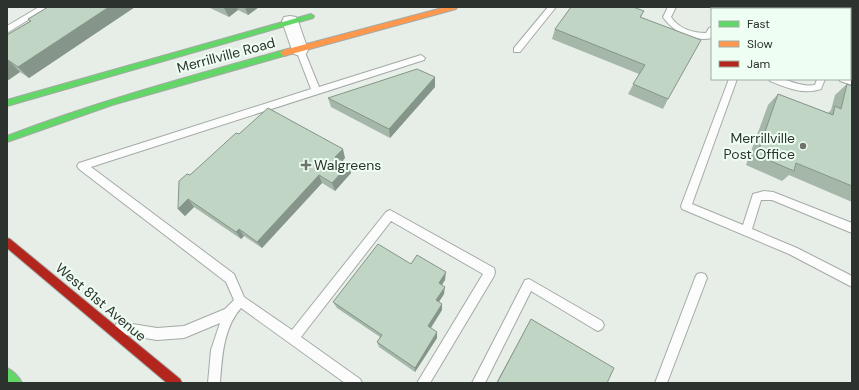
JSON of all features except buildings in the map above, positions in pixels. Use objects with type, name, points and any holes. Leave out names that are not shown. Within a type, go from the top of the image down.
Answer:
[{"type":"street","name":"Merrillville Road","points":[[7,139],[54,120],[128,96],[454,7]]},
{"type":"street","points":[[7,103],[290,21],[310,12]]},
{"type":"street","points":[[290,21],[300,50]]},
{"type":"street","name":"West 81st Avenue","points":[[7,242],[176,383]]},
{"type":"street","points":[[7,374],[16,383]]},
{"type":"lane","points":[[7,30],[45,7]]},
{"type":"lane","points":[[517,50],[552,7]]},
{"type":"lane","points":[[672,7],[667,17],[670,23],[679,29],[698,36],[709,36],[711,32]]},
{"type":"lane","points":[[300,50],[316,91]]},
{"type":"lane","points":[[356,383],[240,301],[230,278],[82,166],[421,58]]},
{"type":"lane","points":[[733,80],[718,114],[699,177],[686,206],[793,251],[852,282]]},
{"type":"lane","points":[[776,80],[791,86],[809,90],[818,87],[821,80]]},
{"type":"lane","points":[[746,231],[754,203],[758,197],[764,195],[773,196],[852,228]]},
{"type":"lane","points":[[293,338],[390,215],[490,272],[423,383]]},
{"type":"lane","points":[[661,383],[701,278]]},
{"type":"lane","points":[[478,383],[529,284],[598,325]]},
{"type":"lane","points":[[214,383],[217,350],[229,313],[240,301]]},
{"type":"lane","points":[[108,326],[157,334],[175,334],[184,332],[229,313]]},
{"type":"traffic: fast","points":[[7,103],[311,16]]},
{"type":"traffic: fast","points":[[7,139],[110,103],[284,53]]},
{"type":"traffic: fast","points":[[7,374],[16,383]]},
{"type":"traffic: slow","points":[[284,53],[454,7]]},
{"type":"traffic: jam","points":[[7,242],[176,383]]},
{"type":"place","name":"Merrillville Post Office","points":[[803,146]]},
{"type":"place","name":"Walgreens","points":[[306,165]]}]
